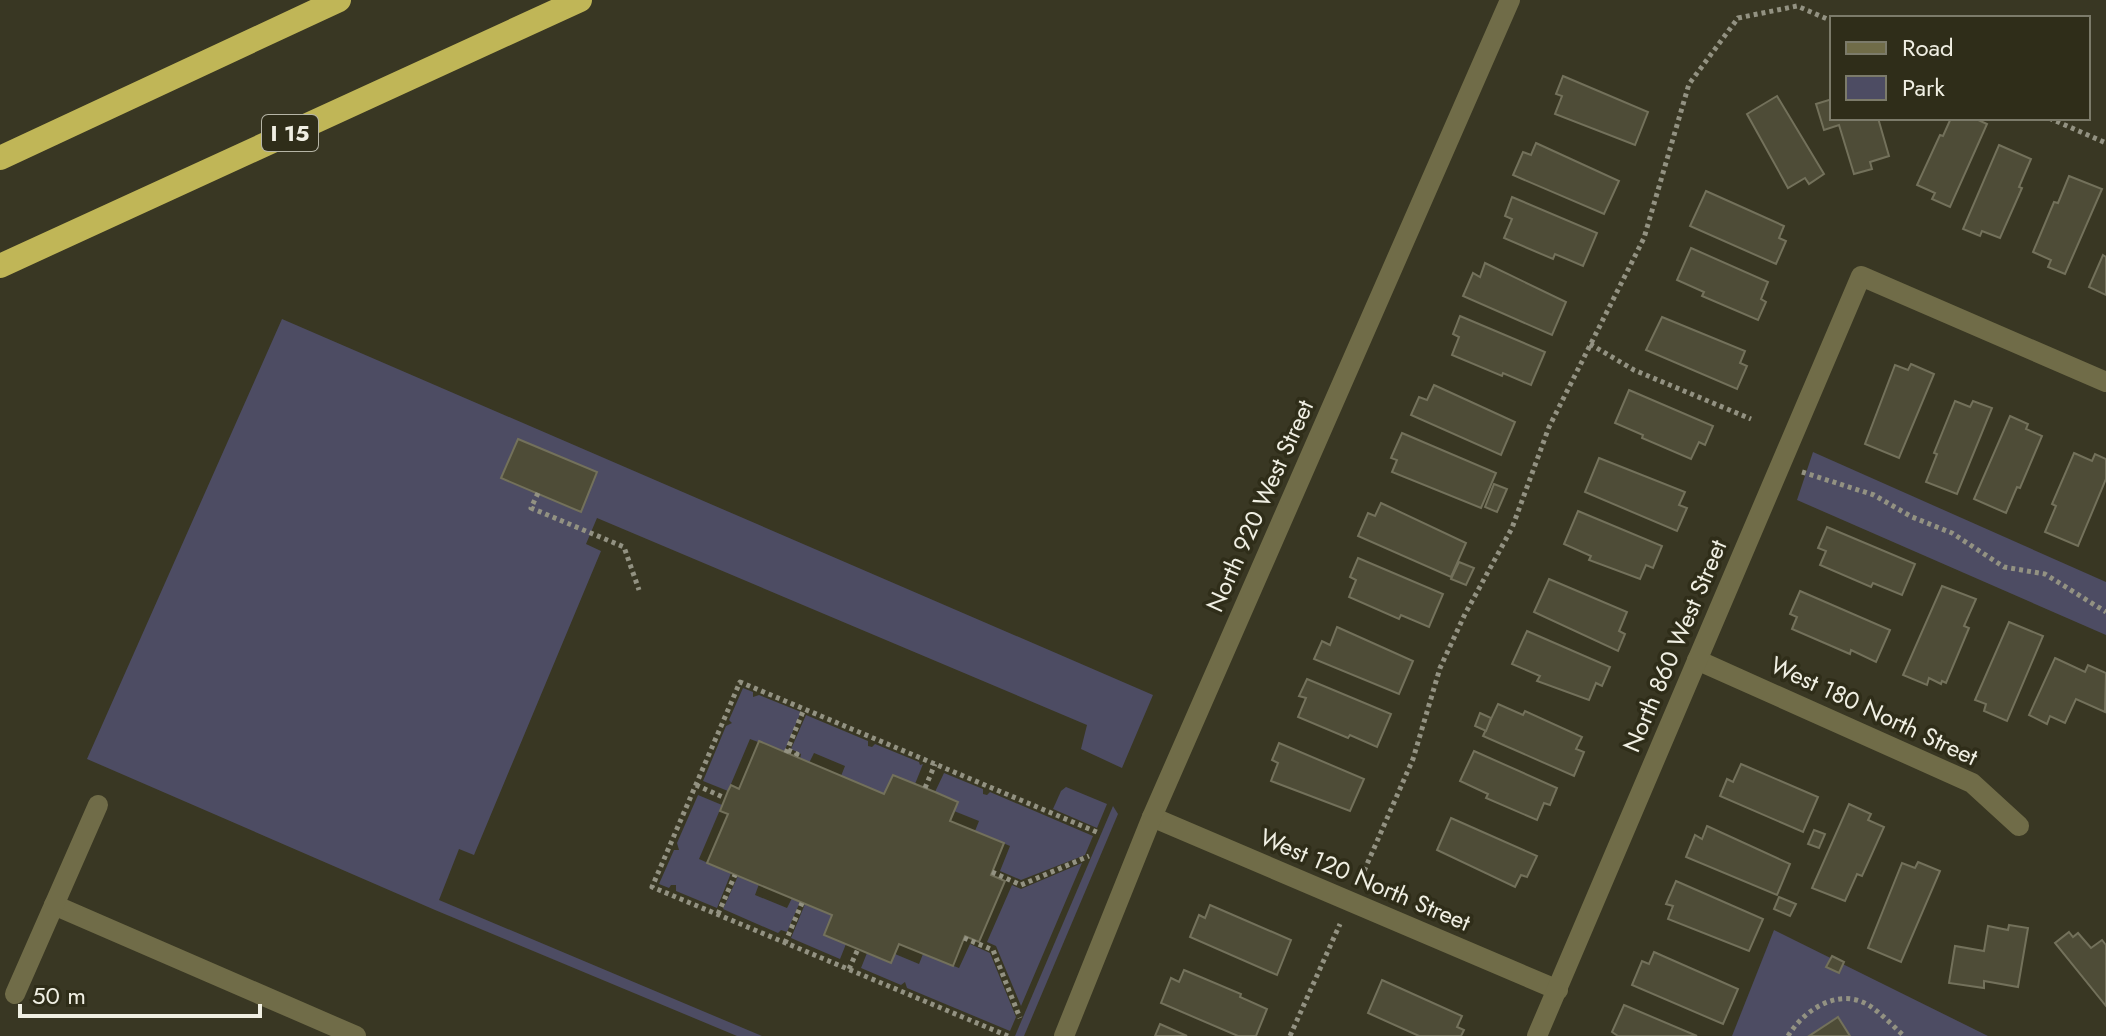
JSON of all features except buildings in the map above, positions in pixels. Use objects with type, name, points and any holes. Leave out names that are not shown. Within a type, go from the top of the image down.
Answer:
[{"type":"highway","points":[[0,158],[339,0]]},
{"type":"highway","name":"I 15","points":[[0,266],[580,0]]},
{"type":"street","name":"North 920 West Street","points":[[1064,1036],[1152,817],[1510,0]]},
{"type":"street","name":"North 860 West Street","points":[[1537,1036],[1861,276],[2106,382]]},
{"type":"street","name":"West 180 North Street","points":[[1697,660],[1972,783],[2019,826]]},
{"type":"street","points":[[15,994],[98,805]]},
{"type":"street","name":"West 120 North Street","points":[[1152,817],[1558,990]]},
{"type":"street","points":[[54,905],[356,1036]]},
{"type":"path","points":[[1290,1036],[1413,759],[1440,668],[1465,614],[1512,528],[1549,427],[1644,238],[1689,84],[1738,18],[1797,6],[1830,20]]},
{"type":"path","points":[[2054,120],[2106,143]]},
{"type":"path","points":[[1590,344],[1634,370],[1751,419]]},
{"type":"path","points":[[1781,464],[1824,481],[1874,495],[1912,517],[1952,533],[2004,567],[2045,574],[2106,612]]},
{"type":"path","points":[[538,493],[531,508],[624,547],[639,590]]},
{"type":"path","points":[[1008,1036],[652,887],[740,682],[1099,833]]},
{"type":"path","points":[[795,757],[797,754],[787,751],[804,709]]},
{"type":"path","points":[[925,788],[935,764]]},
{"type":"path","points":[[696,785],[725,798]]},
{"type":"path","points":[[992,872],[1021,885],[1089,856]]},
{"type":"path","points":[[718,914],[735,875]]},
{"type":"path","points":[[785,943],[802,903]]},
{"type":"path","points":[[964,938],[993,950],[1020,1018]]},
{"type":"path","points":[[849,969],[858,949]]},
{"type":"path","points":[[1788,1036],[1808,1011],[1836,999],[1852,999],[1868,1005],[1904,1036]]},
{"type":"green space","points":[[282,319],[1153,695],[1122,768],[1081,749],[1087,725],[597,518],[586,544],[601,551],[474,855],[459,849],[439,900],[762,1036],[737,1036],[435,910],[87,759]]},
{"type":"green space","points":[[1813,452],[2106,582],[2106,635],[1797,500]]},
{"type":"green space","points":[[743,688],[753,692],[753,697],[759,695],[801,712],[784,752],[750,739],[728,791],[703,781],[726,726],[732,723],[729,720]]},
{"type":"green space","points":[[806,715],[868,741],[868,746],[875,744],[923,764],[915,784],[893,775],[884,794],[841,776],[845,766],[814,753],[809,763],[800,759],[801,754],[791,749]]},
{"type":"green space","points":[[944,773],[983,789],[983,794],[990,792],[1093,836],[1085,855],[1021,880],[1000,871],[1010,846],[975,831],[979,821],[954,811],[958,802],[935,792]]},
{"type":"green space","points":[[1066,787],[1107,804],[1097,828],[1053,809]]},
{"type":"green space","points":[[698,795],[722,805],[699,859],[731,873],[717,908],[676,891],[676,885],[669,888],[659,884],[674,850],[679,850],[677,843]]},
{"type":"green space","points":[[1113,806],[1118,814],[1024,1036],[1015,1036]]},
{"type":"green space","points":[[1082,863],[1021,1006],[996,946],[987,942],[1012,885],[1021,889]]},
{"type":"green space","points":[[738,876],[759,884],[755,895],[787,908],[792,898],[800,902],[787,932],[781,930],[778,933],[723,909]]},
{"type":"green space","points":[[805,904],[832,915],[824,935],[846,944],[840,959],[791,938]]},
{"type":"green space","points":[[1774,930],[1988,1036],[1732,1036]]},
{"type":"green space","points":[[970,944],[990,953],[1016,1017],[1010,1031],[907,988],[905,982],[901,985],[861,968],[867,953],[890,963],[895,954],[919,964],[923,954],[959,968]]}]
